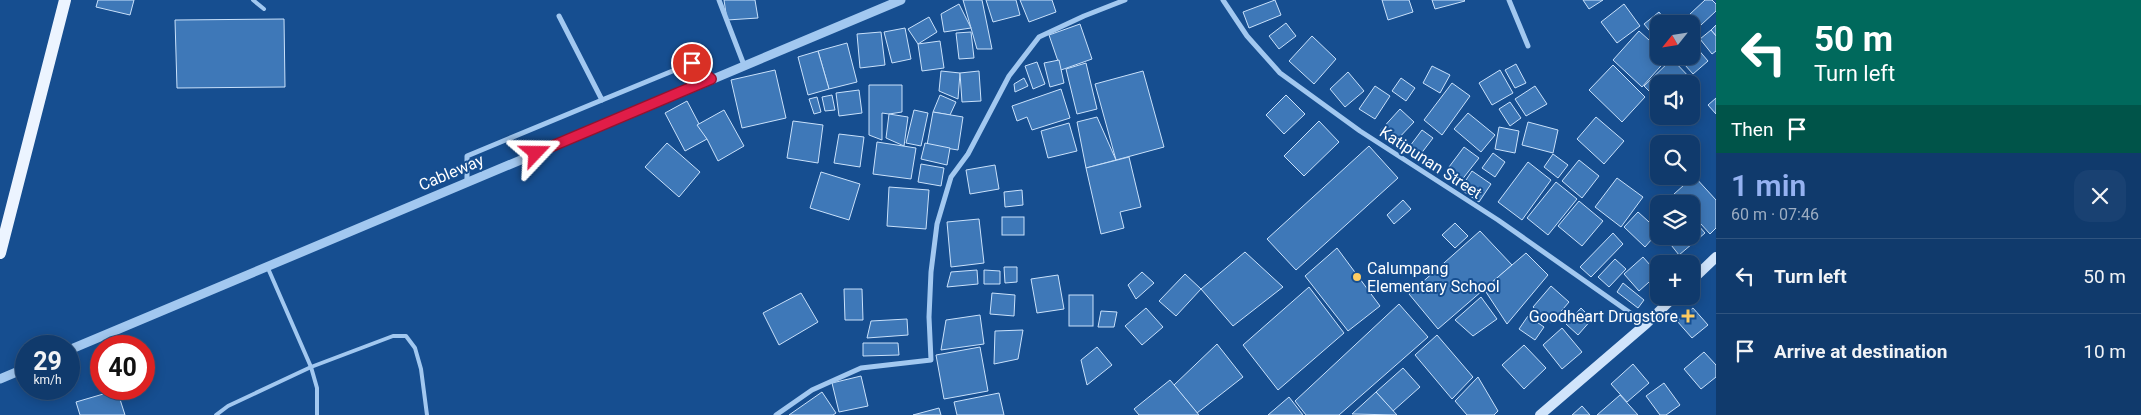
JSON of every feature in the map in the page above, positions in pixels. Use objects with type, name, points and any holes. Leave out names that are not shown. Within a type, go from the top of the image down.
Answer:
[{"type":"main road","points":[[0,253],[65,0]]},
{"type":"main road","points":[[1700,272],[1716,257]]},
{"type":"main road","points":[[1540,415],[1666,305]]},
{"type":"street","points":[[719,0],[744,66]]},
{"type":"street","name":"Cableway","points":[[80,345],[902,0]]},
{"type":"street","points":[[776,415],[812,390],[861,368],[931,360],[931,272],[937,224],[951,177],[968,154],[1009,76],[1039,37],[1084,16],[1125,0]]},
{"type":"street","name":"Katipunan Street","points":[[1223,0],[1247,36],[1280,73],[1360,131],[1498,220],[1646,324]]},
{"type":"street","points":[[1509,0],[1528,46]]},
{"type":"street","points":[[559,16],[602,100]]},
{"type":"street","points":[[467,182],[467,156],[692,63],[711,79]]},
{"type":"street","points":[[0,379],[15,373]]},
{"type":"lane","points":[[254,0],[264,9]]},
{"type":"lane","points":[[267,266],[311,367],[317,388],[316,415]]},
{"type":"lane","points":[[216,415],[228,406],[311,367],[392,336],[406,336],[415,348],[421,369],[427,415]]},
{"type":"building","points":[[98,0],[134,0],[130,15],[96,7]]},
{"type":"building","points":[[724,0],[755,0],[758,18],[727,20]]},
{"type":"building","points":[[963,0],[982,0],[992,49],[977,49]]},
{"type":"building","points":[[986,0],[1016,0],[1020,15],[993,22]]},
{"type":"building","points":[[1020,0],[1052,0],[1056,12],[1029,22]]},
{"type":"building","points":[[1275,0],[1281,15],[1249,28],[1243,12]]},
{"type":"building","points":[[1382,0],[1409,0],[1413,12],[1388,20]]},
{"type":"building","points":[[1432,0],[1464,0],[1465,1],[1435,9]]},
{"type":"building","points":[[1583,0],[1603,0],[1589,9]]},
{"type":"building","points":[[1705,0],[1712,0],[1716,4],[1716,11],[1701,25],[1700,15],[1690,14]]},
{"type":"building","points":[[959,4],[971,28],[944,32],[941,14]]},
{"type":"building","points":[[1624,4],[1640,26],[1617,43],[1601,22]]},
{"type":"building","points":[[929,17],[937,32],[918,44],[908,29]]},
{"type":"building","points":[[284,19],[285,87],[177,88],[175,20]]},
{"type":"building","points":[[1650,19],[1650,31],[1644,24]]},
{"type":"building","points":[[1286,23],[1296,36],[1279,49],[1269,36]]},
{"type":"building","points":[[1080,24],[1092,59],[1061,70],[1049,35]]},
{"type":"building","points":[[1716,25],[1716,36],[1711,30]]},
{"type":"building","points":[[905,28],[911,59],[892,63],[884,32]]},
{"type":"building","points":[[1711,30],[1716,36],[1716,51],[1712,54],[1700,39]]},
{"type":"building","points":[[1639,31],[1650,41],[1650,65],[1662,65],[1653,75],[1650,75],[1650,78],[1642,87],[1613,60]]},
{"type":"building","points":[[881,32],[885,65],[860,68],[857,34]]},
{"type":"building","points":[[971,32],[974,58],[959,59],[956,33]]},
{"type":"building","points":[[1312,36],[1336,59],[1314,84],[1289,61]]},
{"type":"building","points":[[940,41],[944,68],[922,71],[918,44]]},
{"type":"building","points":[[847,43],[857,82],[829,89],[818,51]]},
{"type":"building","points":[[818,51],[829,89],[808,95],[798,57]]},
{"type":"building","points":[[1700,52],[1708,61],[1693,74],[1685,65],[1700,65]]},
{"type":"building","points":[[1059,60],[1064,83],[1050,87],[1044,63]]},
{"type":"building","points":[[1037,62],[1045,84],[1033,89],[1025,66]]},
{"type":"building","points":[[1086,63],[1097,109],[1077,114],[1066,69]]},
{"type":"building","points":[[1516,64],[1526,83],[1515,88],[1505,70]]},
{"type":"building","points":[[1613,65],[1645,97],[1622,122],[1589,90]]},
{"type":"building","points":[[1666,65],[1678,65],[1687,75],[1655,75]]},
{"type":"building","points":[[1432,66],[1450,75],[1440,93],[1423,83]]},
{"type":"building","points":[[775,70],[786,118],[742,128],[731,80]]},
{"type":"building","points":[[1500,70],[1513,93],[1492,105],[1479,83]]},
{"type":"building","points":[[941,71],[960,73],[958,99],[939,91]]},
{"type":"building","points":[[979,71],[981,101],[962,102],[960,73]]},
{"type":"building","points":[[1143,71],[1164,147],[1116,160],[1095,84]]},
{"type":"building","points":[[1348,72],[1364,91],[1345,107],[1330,89]]},
{"type":"building","points":[[1024,78],[1028,86],[1015,92],[1014,84]]},
{"type":"building","points":[[1401,78],[1415,88],[1406,101],[1392,91]]},
{"type":"building","points":[[1650,80],[1650,92],[1644,86]]},
{"type":"building","points":[[1452,83],[1470,96],[1442,135],[1424,120]]},
{"type":"building","points":[[869,85],[902,85],[902,112],[882,113],[882,140],[869,135]]},
{"type":"building","points":[[1375,86],[1390,96],[1375,119],[1359,109]]},
{"type":"building","points":[[1535,86],[1547,104],[1526,116],[1515,99]]},
{"type":"building","points":[[1061,89],[1070,118],[1032,130],[1027,117],[1017,121],[1012,106]]},
{"type":"building","points":[[859,90],[862,113],[839,116],[836,93]]},
{"type":"building","points":[[832,95],[835,110],[825,111],[822,97]]},
{"type":"building","points":[[940,95],[956,102],[950,115],[933,112]]},
{"type":"building","points":[[1286,95],[1305,114],[1284,134],[1266,115]]},
{"type":"building","points":[[817,97],[821,112],[814,114],[809,99]]},
{"type":"building","points":[[1716,98],[1716,114],[1708,105]]},
{"type":"building","points":[[687,101],[707,139],[685,151],[665,113]]},
{"type":"building","points":[[1510,102],[1521,118],[1510,126],[1499,109]]},
{"type":"building","points":[[1400,109],[1414,122],[1394,143],[1380,131]]},
{"type":"building","points":[[724,110],[744,146],[718,161],[707,139],[697,125]]},
{"type":"building","points":[[914,110],[928,113],[921,146],[906,143]]},
{"type":"building","points":[[933,112],[963,117],[958,150],[927,145]]},
{"type":"building","points":[[1468,113],[1495,135],[1481,152],[1454,129]]},
{"type":"building","points":[[889,114],[908,117],[904,146],[886,138]]},
{"type":"building","points":[[1097,117],[1116,160],[1086,168],[1077,122]]},
{"type":"building","points":[[1596,117],[1624,141],[1604,164],[1577,139]]},
{"type":"building","points":[[793,121],[823,125],[818,163],[787,158]]},
{"type":"building","points":[[1319,121],[1339,142],[1304,176],[1284,156]]},
{"type":"building","points":[[1528,122],[1558,130],[1553,153],[1522,145]]},
{"type":"building","points":[[1069,123],[1077,151],[1048,158],[1041,131]]},
{"type":"building","points":[[1499,127],[1519,131],[1515,153],[1495,149]]},
{"type":"building","points":[[1422,130],[1433,138],[1417,159],[1407,150]]},
{"type":"building","points":[[839,134],[864,137],[860,167],[834,163]]},
{"type":"building","points":[[877,142],[916,148],[911,179],[873,174]]},
{"type":"building","points":[[667,143],[700,172],[679,197],[645,167]]},
{"type":"building","points":[[925,143],[950,148],[947,165],[921,159]]},
{"type":"building","points":[[1369,146],[1398,178],[1296,270],[1267,239]]},
{"type":"building","points":[[1464,147],[1479,158],[1457,186],[1443,175]]},
{"type":"building","points":[[1493,153],[1505,162],[1495,177],[1482,168]]},
{"type":"building","points":[[1553,154],[1568,165],[1558,178],[1544,167]]},
{"type":"building","points":[[1129,157],[1141,207],[1120,212],[1124,228],[1101,234],[1086,168]]},
{"type":"building","points":[[1579,160],[1599,176],[1582,198],[1562,181]]},
{"type":"building","points":[[1528,162],[1551,180],[1522,220],[1498,202]]},
{"type":"building","points":[[921,164],[944,168],[941,186],[918,182]]},
{"type":"building","points":[[995,165],[999,189],[970,194],[966,170]]},
{"type":"building","points":[[1472,171],[1491,184],[1479,202],[1460,189]]},
{"type":"building","points":[[821,172],[860,184],[849,220],[810,208]]},
{"type":"building","points":[[1617,178],[1643,197],[1621,227],[1595,207]]},
{"type":"building","points":[[1556,182],[1577,199],[1548,235],[1527,218]]},
{"type":"building","points":[[1700,183],[1716,200],[1716,228],[1710,234],[1700,223],[1700,195],[1674,194],[1684,185],[1700,185]]},
{"type":"building","points":[[889,187],[929,190],[926,229],[887,226]]},
{"type":"building","points":[[1022,190],[1023,205],[1005,207],[1004,192]]},
{"type":"building","points":[[1403,200],[1411,209],[1394,224],[1387,215]]},
{"type":"building","points":[[1579,201],[1603,221],[1582,246],[1558,226]]},
{"type":"building","points":[[1638,212],[1650,223],[1650,241],[1645,247],[1624,227]]},
{"type":"building","points":[[1002,217],[1024,217],[1024,235],[1002,235]]},
{"type":"building","points":[[979,219],[984,263],[951,267],[947,222]]},
{"type":"building","points":[[1455,223],[1468,236],[1455,248],[1442,235]]},
{"type":"building","points":[[1700,227],[1705,233],[1700,237]]},
{"type":"building","points":[[1480,231],[1512,265],[1438,329],[1409,294]]},
{"type":"building","points":[[1613,233],[1623,244],[1591,277],[1580,267]]},
{"type":"building","points":[[1671,245],[1691,245],[1679,255]]},
{"type":"building","points":[[1337,248],[1380,306],[1348,331],[1305,276]]},
{"type":"building","points":[[1245,252],[1283,287],[1233,326],[1201,289]]},
{"type":"building","points":[[1526,253],[1548,275],[1507,324],[1484,289]]},
{"type":"building","points":[[1643,257],[1650,265],[1650,281],[1639,291],[1624,274]]},
{"type":"building","points":[[1615,259],[1626,269],[1609,287],[1598,277]]},
{"type":"building","points":[[1004,267],[1017,267],[1017,282],[1005,283]]},
{"type":"building","points":[[977,270],[978,284],[947,287],[951,272]]},
{"type":"building","points":[[984,270],[1000,271],[1000,284],[984,284]]},
{"type":"building","points":[[1142,272],[1154,283],[1136,299],[1128,285]]},
{"type":"building","points":[[1185,274],[1201,289],[1176,316],[1159,301]]},
{"type":"building","points":[[1058,275],[1064,309],[1037,313],[1031,279]]},
{"type":"building","points":[[1623,283],[1644,300],[1638,308],[1617,292]]},
{"type":"building","points":[[1551,286],[1569,302],[1551,323],[1533,307]]},
{"type":"building","points":[[1309,287],[1344,333],[1278,390],[1243,345]]},
{"type":"building","points":[[844,289],[862,289],[863,320],[845,320]]},
{"type":"building","points":[[801,293],[818,322],[779,345],[763,313]]},
{"type":"building","points":[[992,293],[1015,295],[1014,316],[990,314]]},
{"type":"building","points":[[1069,295],[1093,295],[1093,326],[1069,326]]},
{"type":"building","points":[[1481,297],[1497,319],[1473,336],[1455,320]]},
{"type":"building","points":[[1399,304],[1428,337],[1339,415],[1306,415],[1295,401]]},
{"type":"building","points":[[1146,308],[1163,327],[1142,345],[1125,326]]},
{"type":"building","points":[[1581,308],[1592,319],[1578,335],[1566,324]]},
{"type":"building","points":[[1693,308],[1708,325],[1692,338],[1677,321]]},
{"type":"building","points":[[1101,311],[1117,312],[1114,327],[1098,327]]},
{"type":"building","points":[[980,315],[984,344],[941,350],[946,320]]},
{"type":"building","points":[[1528,316],[1544,327],[1535,340],[1519,329]]},
{"type":"building","points":[[907,319],[908,335],[867,338],[871,321]]},
{"type":"building","points":[[1562,328],[1582,352],[1562,369],[1543,345]]},
{"type":"building","points":[[1023,330],[1018,359],[994,364],[995,331]]},
{"type":"building","points":[[1437,335],[1473,377],[1452,399],[1415,355]]},
{"type":"building","points":[[863,343],[898,343],[899,355],[863,356]]},
{"type":"building","points":[[1217,344],[1243,377],[1197,413],[1174,385]]},
{"type":"building","points":[[1524,345],[1546,368],[1524,389],[1502,365]]},
{"type":"building","points":[[980,347],[988,391],[944,399],[936,355]]},
{"type":"building","points":[[1097,347],[1112,365],[1087,385],[1081,360]]},
{"type":"building","points":[[1704,352],[1716,365],[1716,377],[1701,389],[1684,369]]},
{"type":"building","points":[[1633,364],[1649,383],[1627,402],[1611,384]]},
{"type":"building","points":[[1403,368],[1420,387],[1393,411],[1376,392]]},
{"type":"building","points":[[861,376],[868,406],[839,412],[832,383]]},
{"type":"building","points":[[1478,377],[1498,411],[1494,415],[1467,415],[1455,401]]},
{"type":"building","points":[[1170,380],[1199,415],[1139,415],[1134,409]]},
{"type":"building","points":[[1664,383],[1680,405],[1666,415],[1660,415],[1646,396]]},
{"type":"building","points":[[822,392],[836,413],[833,415],[789,415]]},
{"type":"building","points":[[1376,392],[1397,415],[1352,414]]},
{"type":"building","points":[[999,393],[1004,415],[957,415],[954,402]]},
{"type":"building","points":[[1620,395],[1638,415],[1597,415]]},
{"type":"building","points":[[1289,397],[1303,415],[1268,415]]},
{"type":"building","points":[[90,398],[90,400],[120,400],[125,415],[80,415],[76,402]]},
{"type":"building","points":[[1582,406],[1590,415],[1572,415]]},
{"type":"building","points":[[939,408],[941,415],[913,415]]},
{"type":"place","name":"Calumpang Elementary School","points":[[1357,277]]},
{"type":"place","name":"Goodheart Drugstore","points":[[1688,316]]},
{"type":"route","points":[[536,153],[711,79],[692,63]]}]
